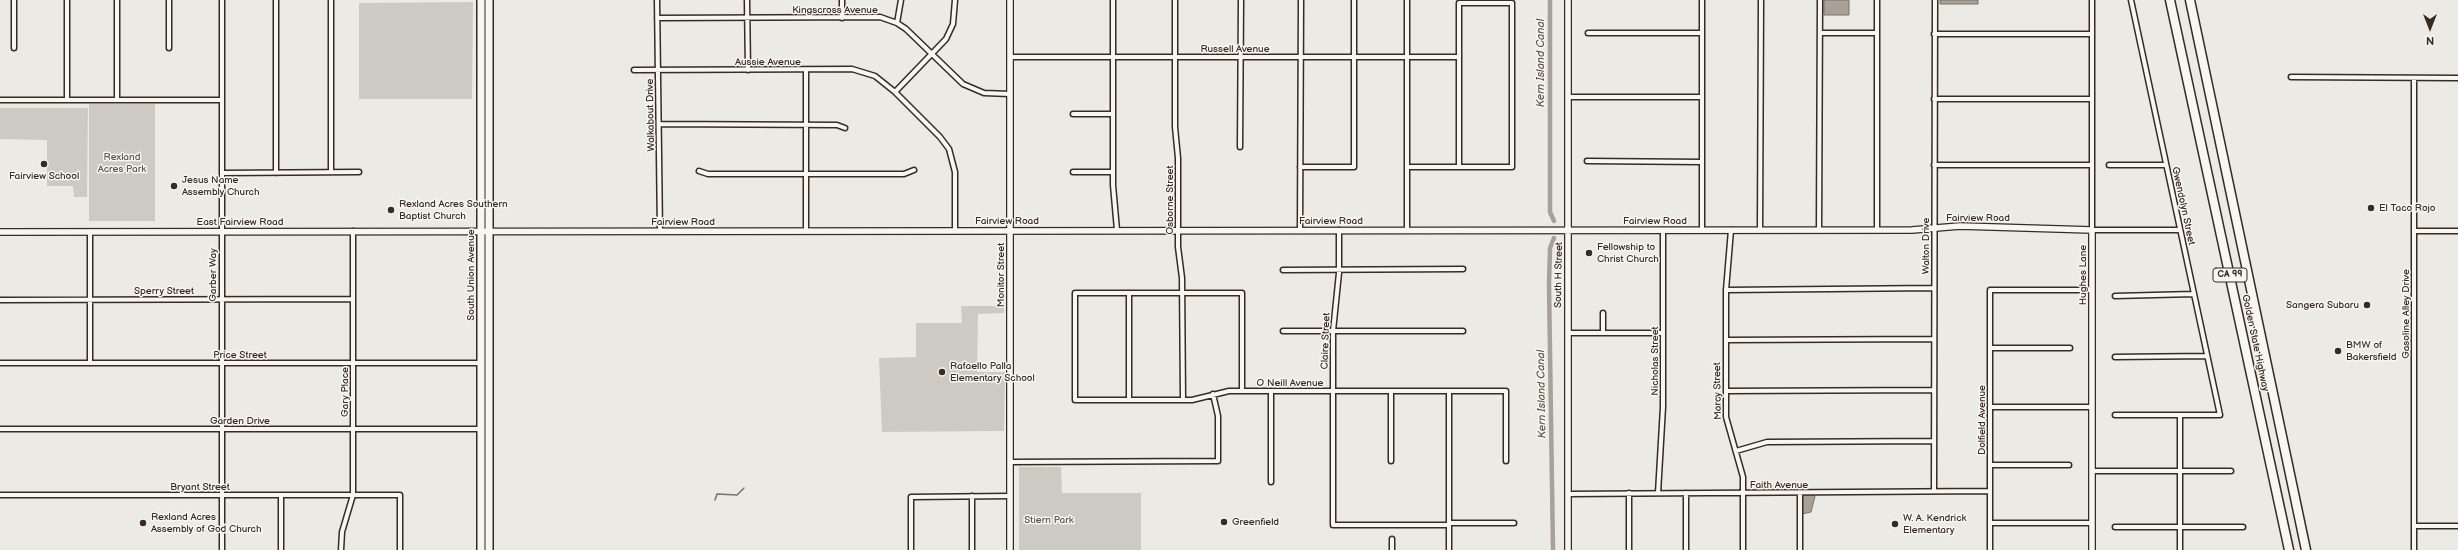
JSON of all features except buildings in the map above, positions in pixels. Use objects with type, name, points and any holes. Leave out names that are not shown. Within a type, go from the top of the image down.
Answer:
[{"type":"highway","name":"Golden State Highway","points":[[2170,0],[2289,550]]},
{"type":"highway","name":"Golden State Highway","points":[[2190,0],[2306,550]]},
{"type":"main road","name":"South Union Avenue","points":[[481,0],[481,550]]},
{"type":"main road","points":[[485,0],[485,19],[489,24]]},
{"type":"main road","name":"South Union Avenue","points":[[489,0],[489,550]]},
{"type":"main road","points":[[481,302],[484,317],[485,351],[489,357]]},
{"type":"main road","points":[[481,429],[485,437],[485,469],[489,481]]},
{"type":"street","points":[[14,0],[14,48]]},
{"type":"street","points":[[66,0],[67,100]]},
{"type":"street","points":[[117,0],[117,100]]},
{"type":"street","points":[[169,0],[169,48]]},
{"type":"street","name":"Garber Way","points":[[222,0],[222,550]]},
{"type":"street","points":[[276,0],[276,173]]},
{"type":"street","points":[[330,0],[331,172]]},
{"type":"street","name":"Walkabout Drive","points":[[657,0],[660,231]]},
{"type":"street","points":[[747,0],[748,70]]},
{"type":"street","points":[[842,0],[842,18]]},
{"type":"street","points":[[897,23],[901,0]]},
{"type":"street","points":[[895,92],[932,55],[950,32],[955,16],[956,0]]},
{"type":"street","name":"Monitor Street","points":[[1010,0],[1010,550]]},
{"type":"street","points":[[1113,0],[1113,172],[1117,230]]},
{"type":"street","name":"Osborne Street","points":[[1175,0],[1178,230],[1183,293],[1183,400]]},
{"type":"street","points":[[1240,148],[1241,0]]},
{"type":"street","points":[[1300,230],[1301,0]]},
{"type":"street","points":[[1300,167],[1354,167],[1354,0]]},
{"type":"street","points":[[1407,0],[1407,230]]},
{"type":"street","name":"South H Street","points":[[1568,0],[1568,550]]},
{"type":"street","points":[[1702,0],[1702,230]]},
{"type":"street","points":[[1760,230],[1761,0]]},
{"type":"street","points":[[1819,230],[1820,0]]},
{"type":"street","points":[[1877,0],[1877,230]]},
{"type":"street","name":"Walton Drive","points":[[1934,491],[1935,0]]},
{"type":"street","name":"Hughes Lane","points":[[2092,0],[2092,550]]},
{"type":"street","name":"Gwendolyn Street","points":[[2131,0],[2220,415],[2180,415]]},
{"type":"street","points":[[1407,167],[1459,167],[1512,167],[1512,3],[1459,3],[1459,167]]},
{"type":"street","name":"Kingscross Avenue","points":[[657,18],[748,19],[880,17],[897,23],[956,79],[970,88],[984,92],[1010,94]]},
{"type":"street","points":[[1588,33],[1702,33]]},
{"type":"street","points":[[1820,33],[1877,33]]},
{"type":"street","points":[[1934,34],[2092,34]]},
{"type":"street","name":"Russell Avenue","points":[[1010,57],[1459,57]]},
{"type":"street","name":"Aussie Avenue","points":[[634,70],[860,71],[878,78],[895,92],[940,137],[949,149],[955,172],[955,230]]},
{"type":"street","points":[[806,70],[806,231]]},
{"type":"street","points":[[2291,77],[2458,78]]},
{"type":"street","name":"Gasoline Alley Drive","points":[[2414,78],[2414,550]]},
{"type":"street","points":[[1568,97],[1702,97]]},
{"type":"street","points":[[1934,99],[2092,99]]},
{"type":"street","points":[[0,100],[222,100]]},
{"type":"street","points":[[1073,114],[1113,114]]},
{"type":"street","points":[[659,124],[837,125],[845,128]]},
{"type":"street","points":[[1588,162],[1702,162]]},
{"type":"street","points":[[1934,165],[2092,165]]},
{"type":"street","points":[[2109,165],[2166,165]]},
{"type":"street","points":[[699,170],[708,174],[904,174],[914,170]]},
{"type":"street","points":[[222,173],[359,172]]},
{"type":"street","points":[[1073,172],[1113,172]]},
{"type":"street","name":"Fairview Road","points":[[481,232],[1569,229],[1877,230],[2005,226],[2046,230],[2180,230]]},
{"type":"street","name":"Claire Street","points":[[1339,230],[1339,270],[1333,331],[1333,525],[1449,524]]},
{"type":"street","name":"Nicholas Street","points":[[1658,493],[1663,414],[1663,230]]},
{"type":"street","name":"Marcy Street","points":[[1731,230],[1726,290],[1727,426],[1742,469],[1743,550]]},
{"type":"street","name":"Gary Place","points":[[341,550],[342,532],[353,495],[353,231]]},
{"type":"street","points":[[2414,231],[2458,231]]},
{"type":"street","name":"East Fairview Road","points":[[0,232],[481,232]]},
{"type":"street","points":[[90,232],[90,363]]},
{"type":"street","points":[[1283,270],[1463,269]]},
{"type":"street","points":[[1726,290],[1934,288]]},
{"type":"street","name":"Dolfield Avenue","points":[[1990,550],[1990,290],[2092,290]]},
{"type":"street","name":"O Neill Avenue","points":[[1129,293],[1075,293],[1075,400],[1183,400],[1200,398],[1213,394],[1242,391],[1506,391],[1506,461]]},
{"type":"street","points":[[1129,400],[1129,293],[1242,293],[1242,391]]},
{"type":"street","points":[[2115,296],[2194,294]]},
{"type":"street","name":"Sperry Street","points":[[0,300],[353,299]]},
{"type":"street","points":[[1603,313],[1603,333]]},
{"type":"street","points":[[1283,331],[1463,331]]},
{"type":"street","points":[[1568,333],[1663,333]]},
{"type":"street","points":[[1726,340],[1934,339]]},
{"type":"street","points":[[1990,348],[2070,348]]},
{"type":"street","points":[[2115,357],[2207,356]]},
{"type":"street","name":"Price Street","points":[[0,363],[481,363]]},
{"type":"street","points":[[1726,391],[1934,390]]},
{"type":"street","points":[[1271,391],[1271,482]]},
{"type":"street","points":[[1391,391],[1391,461]]},
{"type":"street","points":[[1449,391],[1449,550]]},
{"type":"street","points":[[1010,462],[1218,461],[1218,416],[1213,394]]},
{"type":"street","points":[[1990,407],[2092,407]]},
{"type":"street","points":[[2115,415],[2180,415],[2180,550]]},
{"type":"street","name":"Garden Drive","points":[[0,429],[481,429]]},
{"type":"street","points":[[1736,451],[1767,442],[1934,440]]},
{"type":"street","points":[[1990,465],[2070,465]]},
{"type":"street","points":[[2092,471],[2232,471]]},
{"type":"street","name":"Faith Avenue","points":[[1568,494],[1934,491],[1990,492]]},
{"type":"street","points":[[1629,493],[1629,550]]},
{"type":"street","points":[[1686,493],[1686,550]]},
{"type":"street","points":[[1800,493],[1800,550]]},
{"type":"street","name":"Bryant Street","points":[[0,495],[400,495],[400,550]]},
{"type":"street","points":[[281,495],[281,550]]},
{"type":"street","points":[[972,496],[972,550]]},
{"type":"street","points":[[911,550],[911,497],[1010,496]]},
{"type":"street","points":[[1449,524],[1514,523]]},
{"type":"street","points":[[1990,523],[2092,523]]},
{"type":"street","points":[[2414,526],[2458,526]]},
{"type":"street","points":[[2115,527],[2244,527]]},
{"type":"street","points":[[1392,539],[1392,550]]},
{"type":"green space","points":[[473,2],[472,99],[359,99],[359,3]]},
{"type":"green space","name":"Rexland Acres Park","points":[[89,104],[155,104],[155,221],[89,221]]},
{"type":"green space","points":[[0,108],[88,108],[87,197],[74,197],[73,186],[47,186],[47,140],[0,139]]},
{"type":"green space","points":[[961,306],[1004,306],[1004,313],[978,314],[977,372],[1005,372],[1004,431],[882,432],[879,358],[916,357],[916,323],[962,323]]},
{"type":"green space","name":"Stiern Park","points":[[1019,467],[1061,467],[1062,493],[1141,493],[1141,550],[1019,550]]},
{"type":"shaded area","points":[[1824,0],[1849,0],[1849,15],[1824,15]]},
{"type":"shaded area","points":[[1940,0],[1978,0],[1978,4],[1940,4]]},
{"type":"shaded area","points":[[1811,494],[1815,496],[1811,512],[1802,514],[1801,495]]},
{"type":"waterway","name":"Kern Island Canal","points":[[1550,0],[1550,212],[1554,221]]},
{"type":"waterway","name":"Kern Island Canal","points":[[1553,550],[1549,285],[1550,248],[1554,238]]},
{"type":"waterway","points":[[715,500],[717,494],[737,495],[744,488]]},
{"type":"place","name":"Fairview School","points":[[44,164]]},
{"type":"place","name":"Jesus Name Assembly Church","points":[[174,186]]},
{"type":"place","name":"El Taco Rojo","points":[[2371,208]]},
{"type":"place","name":"Rexland Acres Southern Baptist Church","points":[[391,210]]},
{"type":"place","name":"Fellowship to Christ Church","points":[[1589,253]]},
{"type":"place","name":"Sangera Subaru","points":[[2367,305]]},
{"type":"place","name":"BMW of Bakersfield","points":[[2338,351]]},
{"type":"place","name":"Rafaello Palla Elementary School","points":[[942,372]]},
{"type":"place","name":"Greenfield","points":[[1224,522]]},
{"type":"place","name":"Rexland Acres Assembly of God Church","points":[[143,523]]},
{"type":"place","name":"W. A. Kendrick Elementary","points":[[1895,524]]}]
